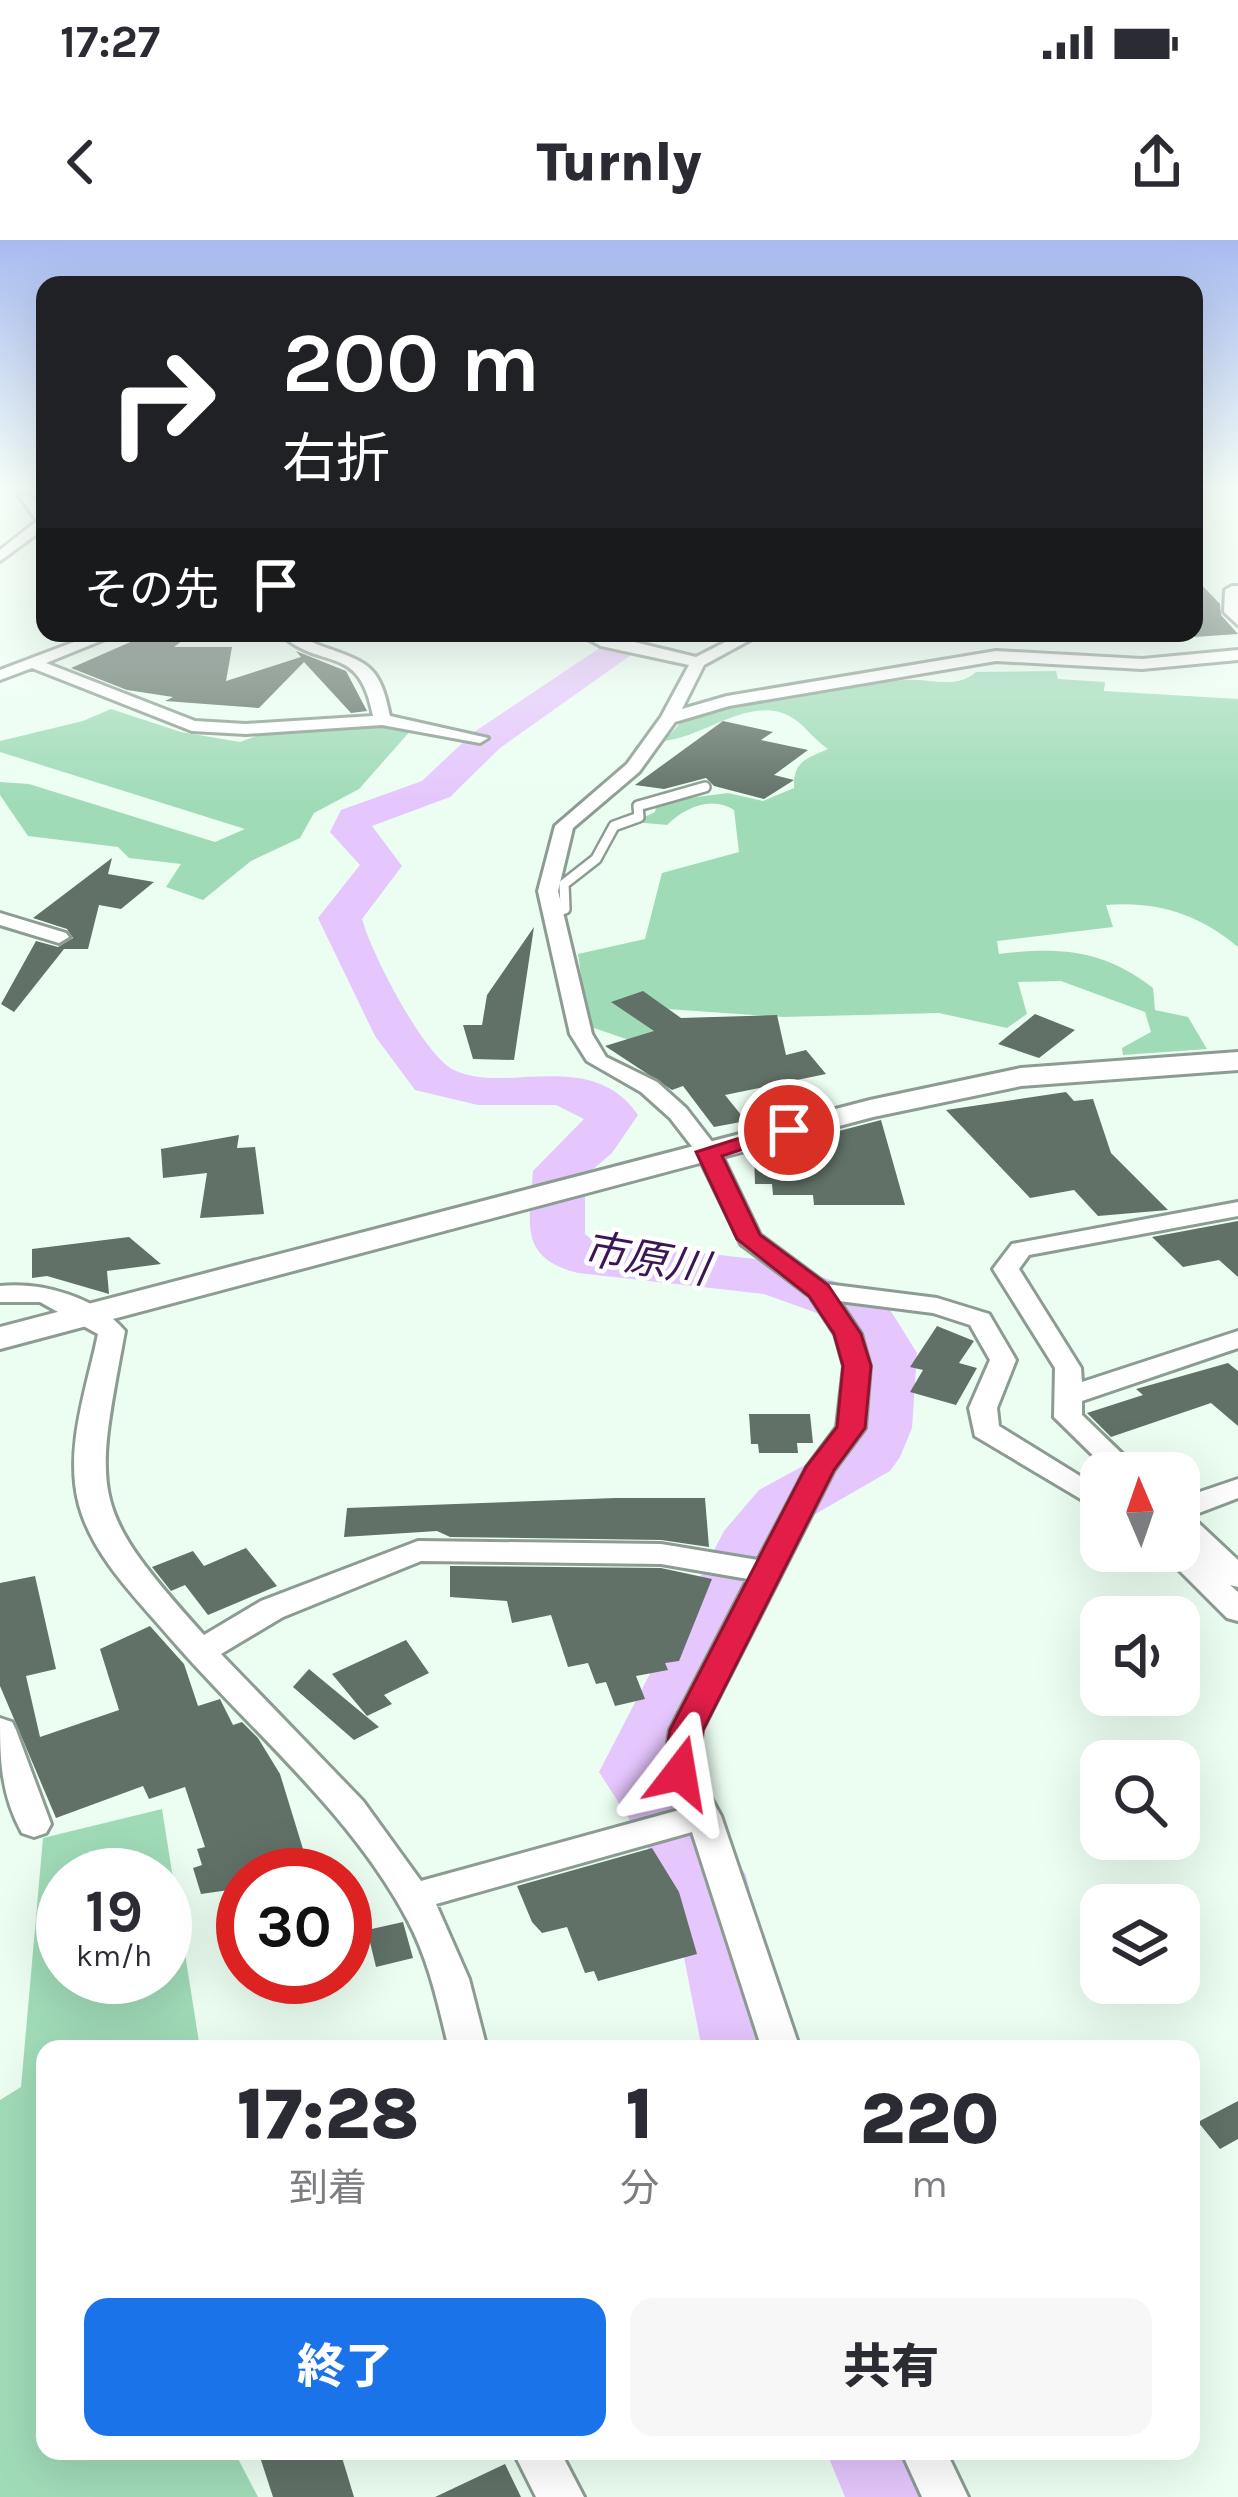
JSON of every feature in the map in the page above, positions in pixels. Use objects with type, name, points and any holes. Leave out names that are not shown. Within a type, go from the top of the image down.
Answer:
[{"type":"street","points":[[1232,593],[1231,612],[1238,621]]},
{"type":"street","points":[[0,675],[91,642]]},
{"type":"street","points":[[311,642],[362,661],[378,687],[382,719]]},
{"type":"street","points":[[602,642],[698,662]]},
{"type":"street","points":[[737,642],[698,662],[670,718],[633,768],[564,826],[551,866],[552,913],[581,1034],[598,1061],[649,1087],[708,1152],[750,1239],[818,1291],[848,1334],[857,1366],[851,1428],[821,1467],[686,1730],[680,1773],[704,1816],[779,2040]]},
{"type":"street","points":[[670,718],[728,701],[996,656],[1142,664],[1238,655]]},
{"type":"street","points":[[37,665],[192,726],[246,730],[382,719],[480,738]]},
{"type":"street","points":[[0,919],[59,937]]},
{"type":"street","points":[[0,1338],[555,1190],[1021,1077],[1236,1066]]},
{"type":"street","points":[[1105,1452],[1068,1417],[1068,1367],[1006,1269],[1021,1249],[1238,1209]]},
{"type":"street","points":[[0,1294],[26,1289],[88,1315],[112,1331],[90,1455],[93,1501],[112,1546],[199,1652],[338,1790],[416,1896],[461,2004],[467,2040]]},
{"type":"street","points":[[818,1291],[937,1306],[980,1320],[1003,1360],[983,1408],[985,1430],[1080,1489]]},
{"type":"street","points":[[1068,1396],[1238,1339]]},
{"type":"street","points":[[1200,1502],[1238,1488]]},
{"type":"street","points":[[1200,1541],[1238,1577]]},
{"type":"street","points":[[199,1652],[272,1609],[418,1551],[662,1554],[767,1572]]},
{"type":"street","points":[[1197,1572],[1238,1610]]},
{"type":"street","points":[[0,1730],[34,1824]]},
{"type":"street","points":[[416,1896],[704,1816]]},
{"type":"street","points":[[540,2460],[561,2497]]},
{"type":"street","points":[[927,2460],[945,2497]]},
{"type":"lane","points":[[552,913],[565,909],[564,884],[596,859],[614,826],[639,818],[638,806],[706,787]]},
{"type":"green space","points":[[1056,671],[1058,679],[1105,682],[1104,691],[1238,699],[1238,947],[1193,918],[1125,904],[1106,905],[1113,927],[997,941],[999,954],[1061,951],[1116,965],[1153,988],[1155,1010],[1188,1017],[1207,1049],[1123,1055],[1122,1048],[1151,1032],[1145,1012],[1061,981],[1018,982],[1027,1014],[1007,1028],[939,1013],[783,1017],[667,1009],[666,1040],[632,1041],[588,1026],[578,954],[645,939],[662,873],[739,852],[734,810],[725,806],[698,806],[667,825],[634,822],[655,812],[657,802],[728,793],[763,801],[794,788],[799,766],[828,749],[791,717],[760,710],[664,741],[687,717],[710,707],[795,690],[905,680],[951,682],[976,672]]},
{"type":"green space","points":[[111,709],[181,732],[240,742],[272,730],[373,722],[413,728],[359,789],[314,813],[300,838],[251,861],[203,900],[166,887],[181,864],[129,858],[118,847],[28,836],[0,795],[0,782],[29,784],[215,842],[245,829],[0,752],[0,741],[83,721]]},
{"type":"green space","points":[[162,1809],[168,1848],[42,1848],[43,1838]]},
{"type":"green space","points":[[36,1917],[36,2004],[192,2004],[192,1998],[199,2040],[36,2040],[36,2460],[239,2460],[258,2497],[0,2497],[0,2100],[21,2087]]},
{"type":"building","points":[[1203,593],[1220,604],[1221,615],[1238,634],[1203,636]]},
{"type":"building","points":[[130,642],[181,642],[174,647],[232,647],[226,681],[301,657],[296,651],[346,671],[367,711],[351,713],[304,662],[259,708],[165,701],[173,697],[127,690],[71,668]]},
{"type":"building","points":[[723,721],[773,732],[761,740],[808,750],[774,775],[794,780],[764,799],[714,786],[706,778],[664,789],[635,785]]},
{"type":"building","points":[[112,858],[108,874],[154,882],[121,909],[99,905],[88,949],[64,949],[14,1012],[1,1004],[36,941],[58,947],[73,938],[67,929],[33,918]]},
{"type":"building","points":[[534,927],[514,1060],[473,1059],[463,1025],[482,1025],[487,995]]},
{"type":"building","points":[[643,991],[681,1018],[777,1015],[786,1055],[806,1050],[826,1074],[725,1095],[746,1121],[714,1127],[683,1086],[672,1090],[605,1046],[654,1031],[611,1002]]},
{"type":"building","points":[[1035,1014],[1075,1030],[1039,1058],[998,1044]]},
{"type":"building","points":[[1066,1092],[1074,1101],[1093,1099],[1111,1153],[1168,1210],[1098,1216],[1074,1190],[1030,1198],[946,1110]]},
{"type":"building","points":[[881,1120],[905,1205],[814,1205],[813,1195],[773,1195],[772,1184],[755,1184],[754,1153]]},
{"type":"building","points":[[239,1135],[237,1148],[255,1147],[264,1214],[200,1218],[207,1173],[163,1178],[161,1149]]},
{"type":"building","points":[[1238,1221],[1238,1277],[1219,1260],[1183,1267],[1152,1237]]},
{"type":"building","points":[[129,1237],[161,1264],[107,1271],[109,1294],[47,1276],[32,1278],[32,1249]]},
{"type":"building","points":[[937,1326],[974,1341],[959,1363],[977,1368],[956,1405],[910,1392],[923,1370],[910,1367]]},
{"type":"building","points":[[1228,1363],[1238,1371],[1238,1426],[1211,1403],[1111,1437],[1087,1413],[1143,1395],[1136,1389]]},
{"type":"building","points":[[749,1414],[810,1414],[813,1443],[797,1443],[798,1453],[759,1453],[758,1444],[751,1444]]},
{"type":"building","points":[[705,1498],[709,1547],[661,1540],[450,1537],[437,1531],[344,1537],[347,1508]]},
{"type":"building","points":[[246,1548],[277,1586],[208,1615],[185,1585],[171,1591],[152,1567],[193,1551],[204,1566]]},
{"type":"building","points":[[450,1566],[661,1568],[712,1579],[679,1661],[665,1663],[668,1670],[636,1676],[645,1699],[615,1706],[606,1682],[596,1684],[588,1663],[568,1667],[551,1615],[512,1623],[507,1601],[450,1597]]},
{"type":"building","points":[[35,1576],[56,1669],[26,1676],[40,1737],[119,1710],[100,1649],[150,1626],[184,1664],[198,1706],[220,1699],[233,1725],[242,1722],[258,1738],[280,1774],[303,1848],[216,1848],[216,1892],[201,1894],[193,1868],[202,1865],[197,1849],[205,1847],[185,1787],[149,1799],[143,1786],[56,1818],[0,1686],[0,1583]]},
{"type":"building","points":[[406,1640],[429,1673],[384,1695],[392,1704],[367,1716],[332,1674]]},
{"type":"building","points":[[309,1669],[379,1727],[354,1740],[293,1687]]},
{"type":"building","points":[[652,1848],[679,1892],[697,1954],[598,1981],[594,1971],[585,1973],[567,1927],[542,1933],[532,1922],[517,1886]]},
{"type":"building","points":[[403,1922],[413,1958],[376,1967],[372,1929]]},
{"type":"building","points":[[1238,2101],[1238,2139],[1220,2149],[1200,2121]]},
{"type":"building","points":[[261,2460],[343,2460],[354,2497],[273,2497]]},
{"type":"building","points":[[505,2464],[521,2497],[435,2497]]},
{"type":"waterway","name":"市原川","points":[[632,642],[487,740],[436,789],[355,819],[350,832],[374,852],[381,866],[340,918],[344,935],[386,1013],[412,1056],[433,1079],[478,1090],[564,1091],[613,1115],[594,1142],[559,1171],[557,1240],[578,1256],[773,1278],[862,1309],[887,1353],[881,1428],[868,1457],[782,1505],[747,1547],[636,1772],[707,1875],[742,2040]]},
{"type":"waterway","name":"市原川","points":[[879,2460],[897,2497]]},
{"type":"route","points":[[680,1773],[686,1730],[821,1467],[851,1428],[857,1366],[848,1334],[818,1291],[750,1239],[708,1152],[789,1130]]}]
